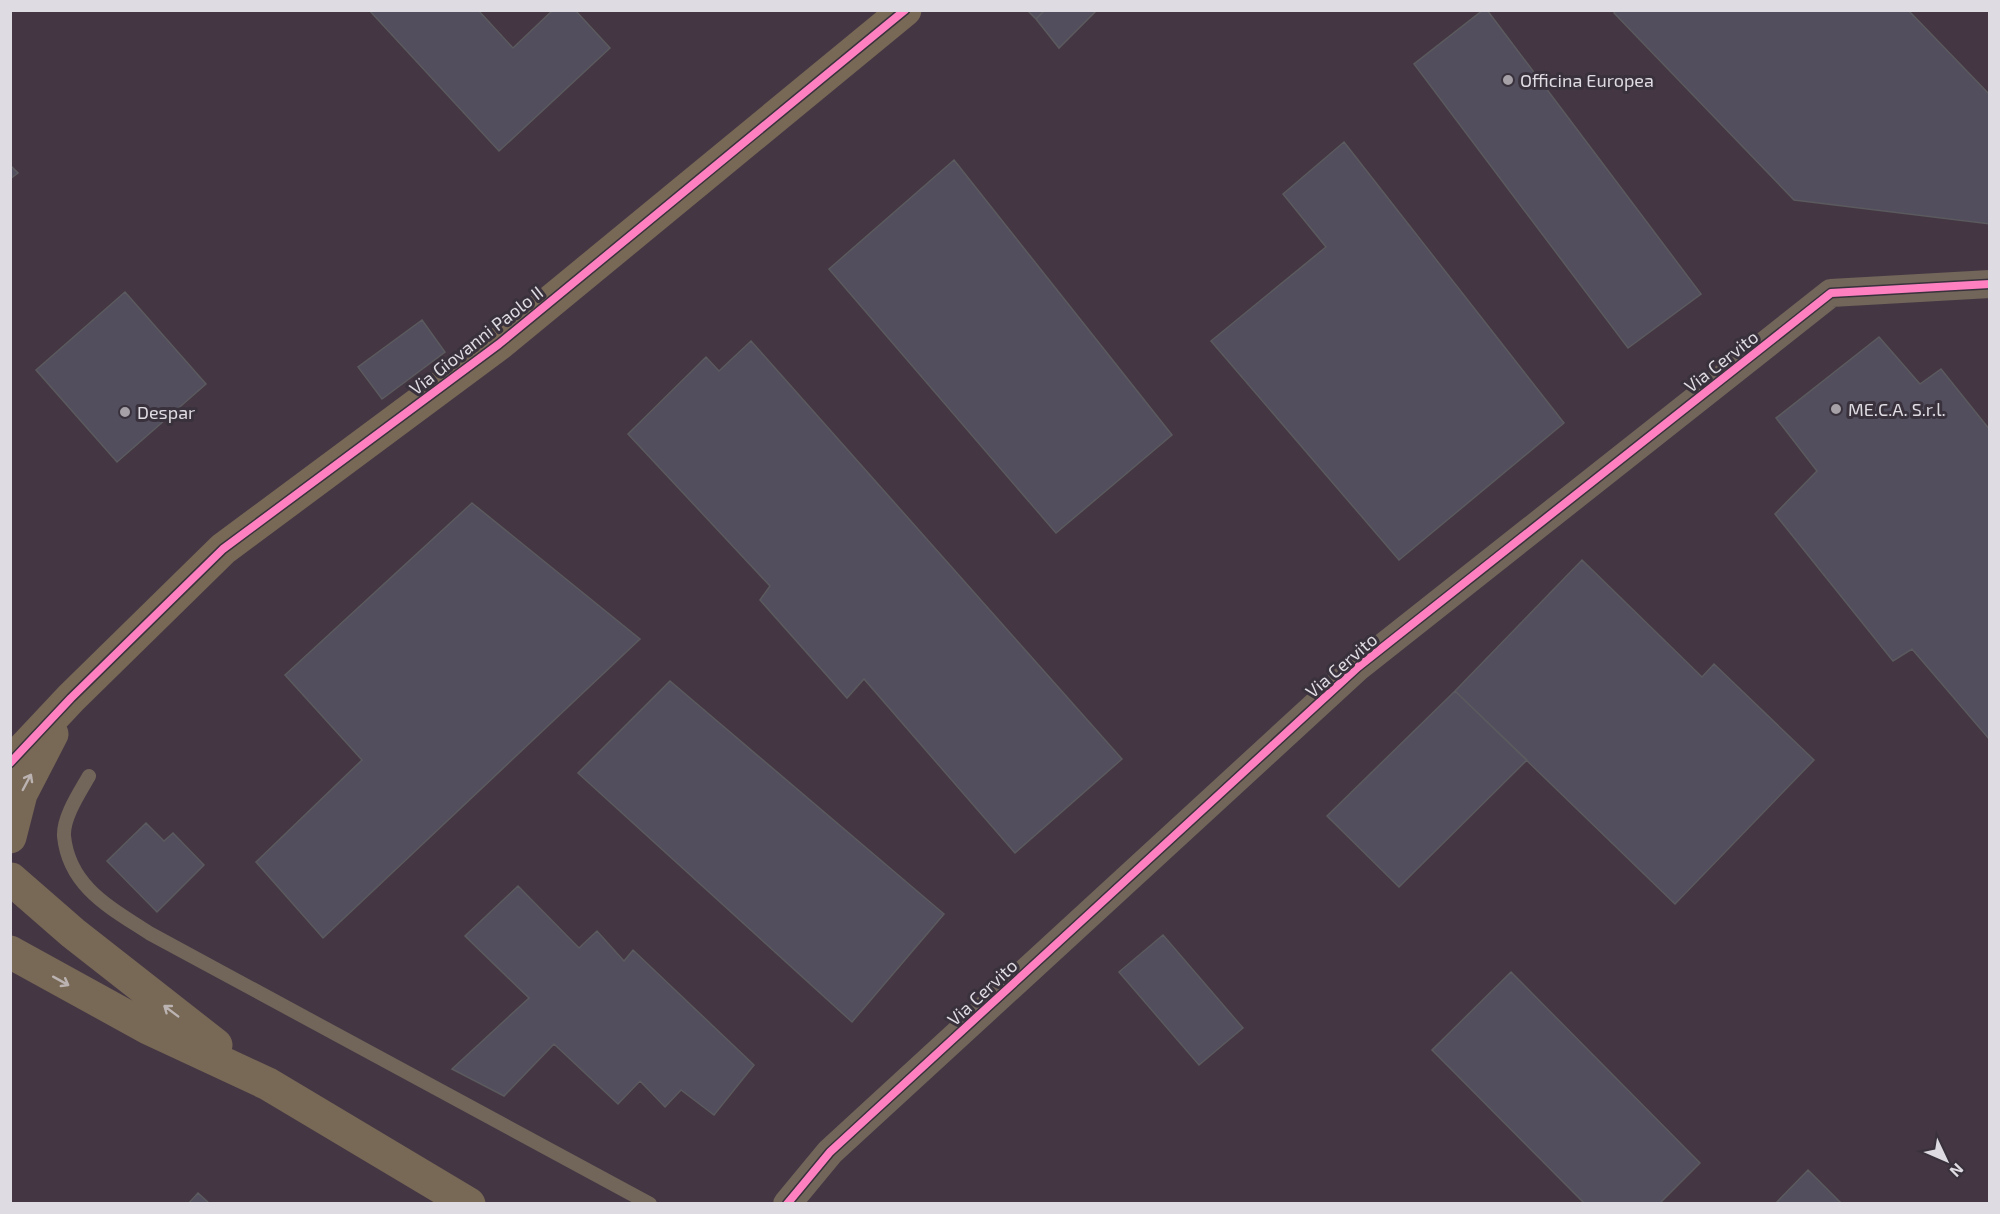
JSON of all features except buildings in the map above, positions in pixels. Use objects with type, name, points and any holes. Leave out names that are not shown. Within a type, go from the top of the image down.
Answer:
[{"type":"street","name":"Via Giovanni Paolo II","points":[[10,763],[71,698],[223,549],[499,345],[905,10]]},
{"type":"street","name":"Via Cervito","points":[[787,1203],[830,1152],[1358,667],[1831,293],[1989,284]]},
{"type":"street","points":[[10,837],[21,794],[71,698]]},
{"type":"street","points":[[10,898],[11,878]]},
{"type":"street","points":[[11,878],[166,1007],[268,1084]]},
{"type":"street","points":[[10,952],[148,1028],[268,1084],[469,1203]]},
{"type":"lane","points":[[89,776],[72,807],[64,834],[74,868],[91,894],[149,933],[650,1203]]},
{"type":"shaded area","points":[[11,11],[1989,11],[1989,1203],[11,1203]]},
{"type":"cycle path","points":[[10,763],[71,698],[223,549],[499,344],[905,10]]},
{"type":"cycle path","points":[[787,1204],[830,1152],[1358,667],[1831,293],[1990,284]]},
{"type":"place","name":"Officina Europea","points":[[1508,80]]},
{"type":"place","name":"ME.C.A. S.r.l.","points":[[1836,409]]},
{"type":"place","name":"Despar","points":[[125,412]]}]
